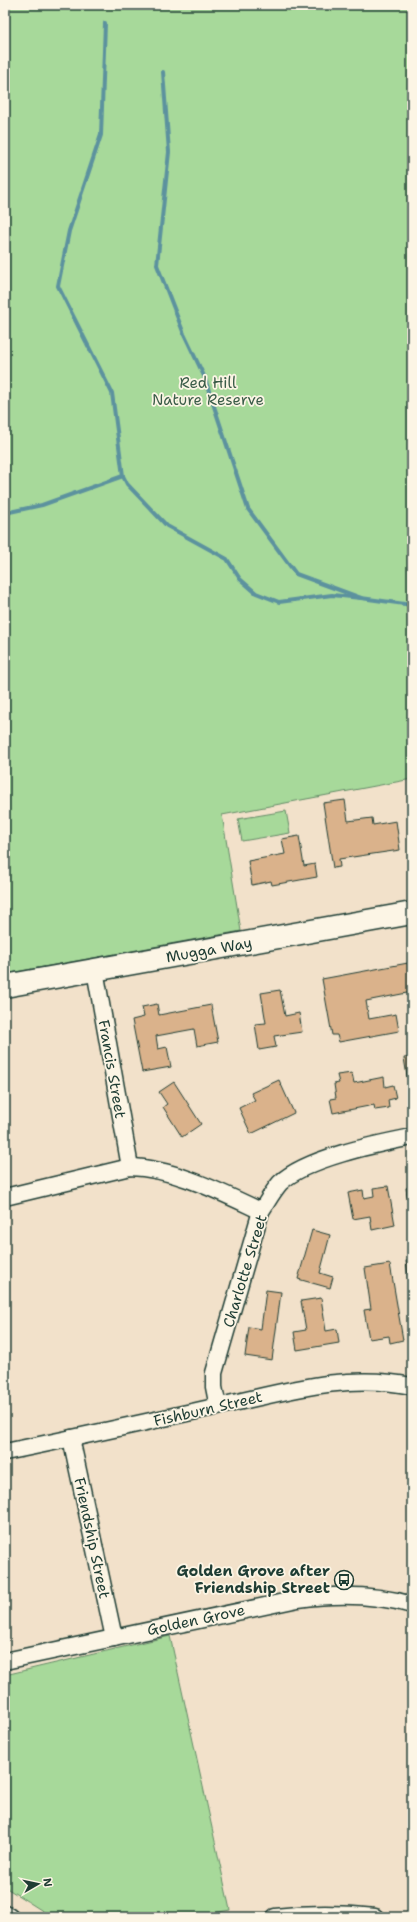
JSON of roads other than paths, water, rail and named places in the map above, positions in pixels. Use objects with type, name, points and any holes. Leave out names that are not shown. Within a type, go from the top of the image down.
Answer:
[{"type":"main road","name":"Mugga Way","points":[[5,986],[412,913]]},
{"type":"street","name":"Francis Street","points":[[95,970],[130,1167]]},
{"type":"street","name":"Charlotte Street","points":[[218,1407],[214,1387],[214,1373],[261,1211],[281,1183],[304,1168],[339,1154],[379,1143],[412,1137]]},
{"type":"street","points":[[5,1196],[130,1167],[148,1169],[214,1189],[261,1211]]},
{"type":"street","name":"Fishburn Street","points":[[5,1452],[218,1407],[313,1385],[362,1381],[412,1386]]},
{"type":"street","name":"Friendship Street","points":[[71,1438],[114,1638]]},
{"type":"street","name":"Golden Grove","points":[[5,1661],[270,1604],[323,1596],[372,1597],[412,1605]]},
{"type":"street","points":[[275,1917],[305,1913],[339,1913],[375,1917]]},
{"type":"street","points":[[5,1914],[10,1917]]},
{"type":"waterway","points":[[105,23],[101,135],[69,231],[58,286],[112,393],[123,476],[127,484],[167,526],[227,559],[240,579],[256,593],[279,602],[332,595],[361,598]]},
{"type":"waterway","points":[[163,72],[169,152],[157,265],[184,334],[204,376],[248,509],[296,574],[361,598],[412,605]]},
{"type":"waterway","points":[[5,513],[42,505],[123,476]]},
{"type":"place","name":"Golden Grove after Friendship Street","points":[[344,1580]]},
{"type":"park label","name":"Red Hill Nature Reserve","points":[[208,392]]}]
